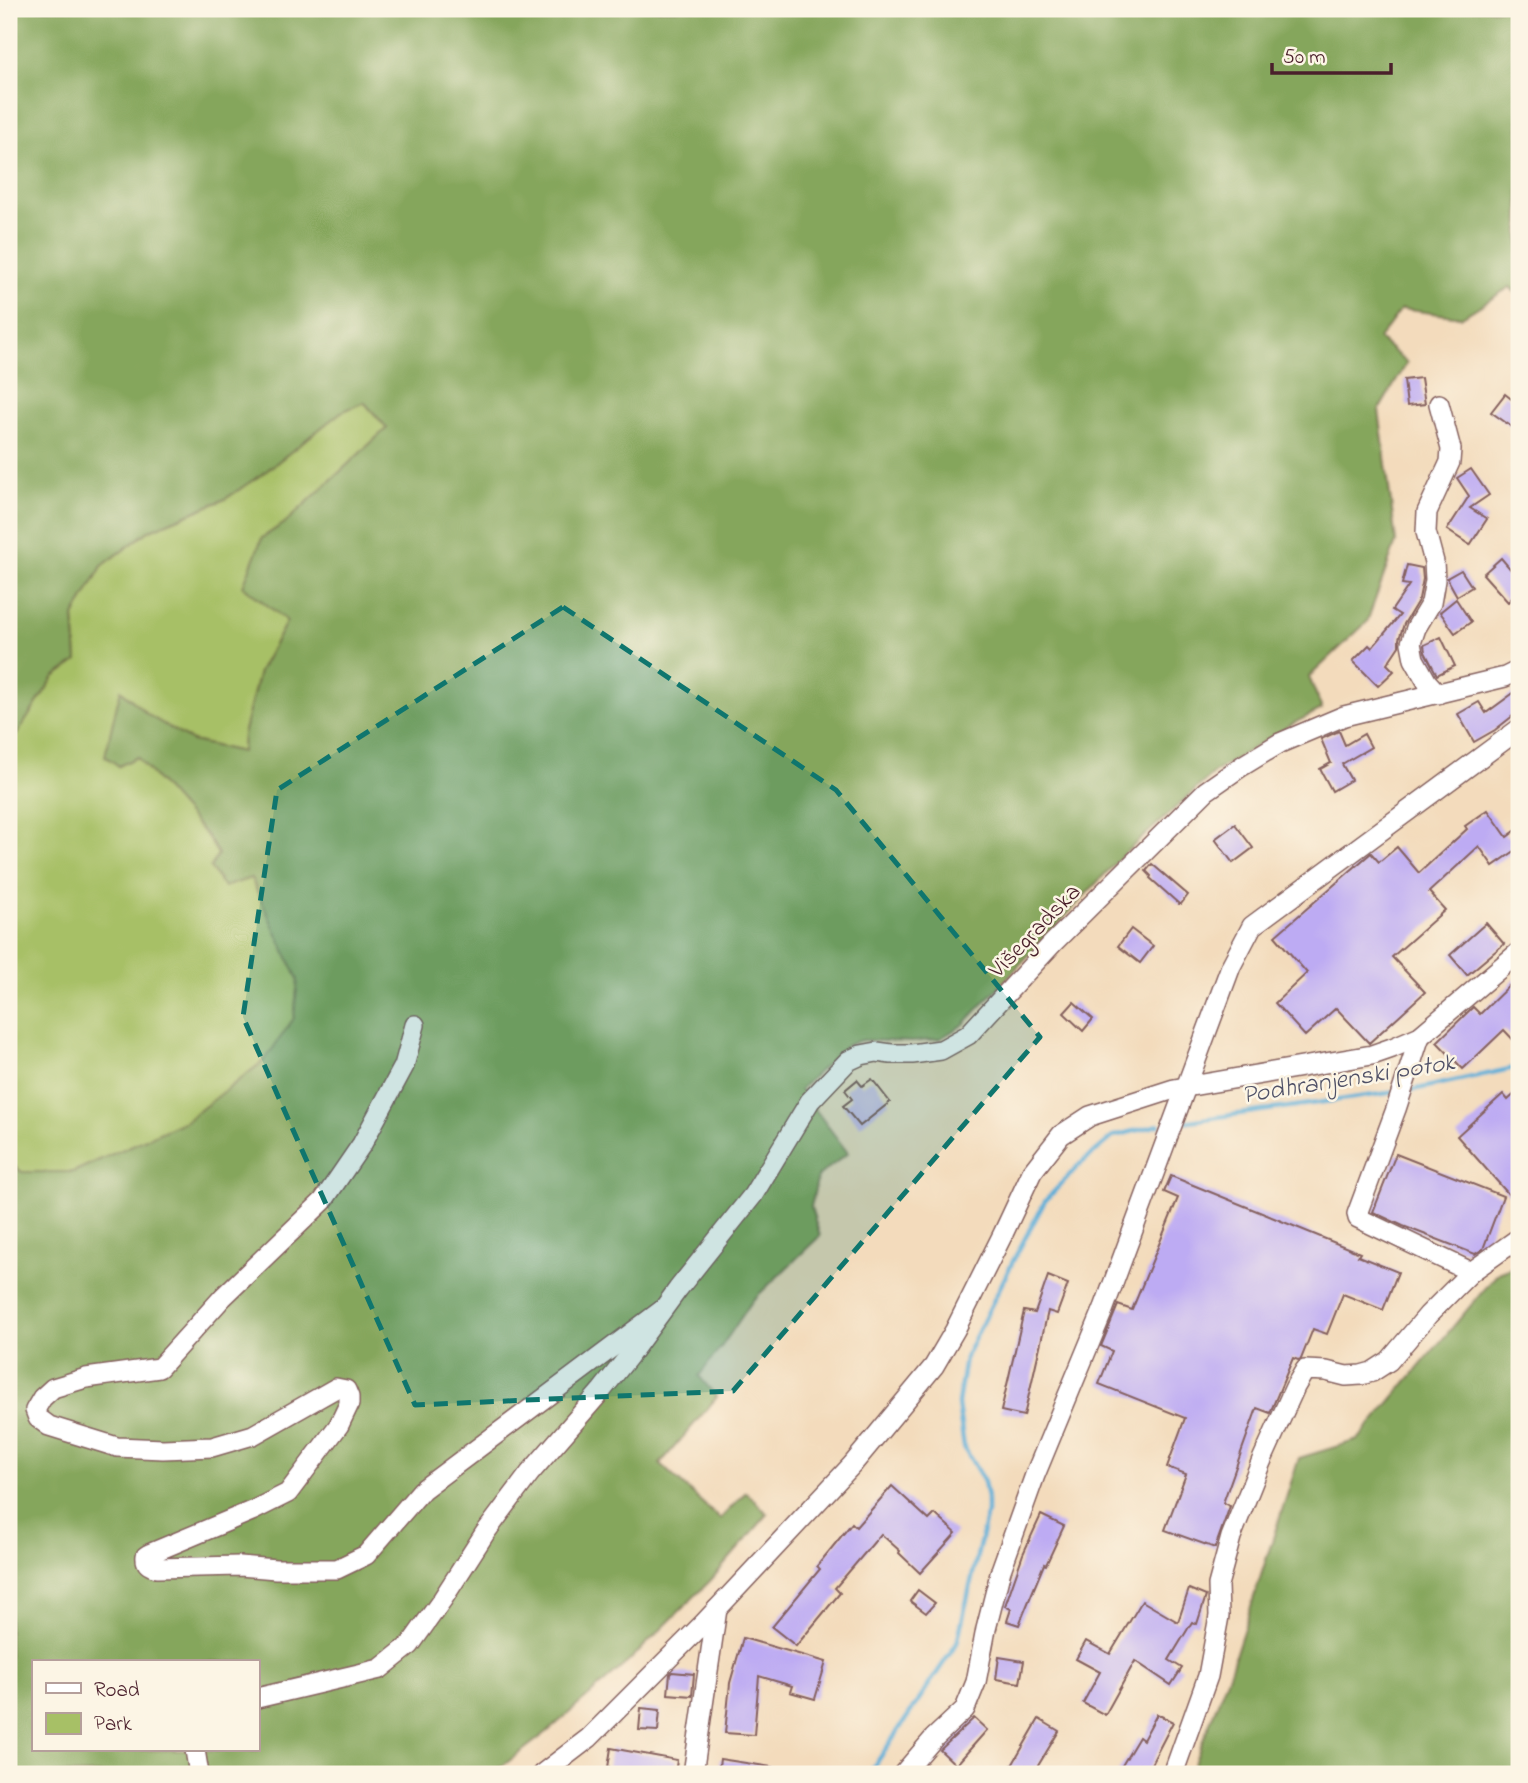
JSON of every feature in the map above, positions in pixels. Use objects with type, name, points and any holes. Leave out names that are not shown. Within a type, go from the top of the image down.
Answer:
[{"type":"street","points":[[1438,694],[1427,682],[1414,659],[1411,643],[1416,628],[1431,603],[1435,580],[1434,562],[1426,532],[1427,512],[1450,462],[1451,449],[1439,404]]},
{"type":"street","name":"Višegradska","points":[[662,1310],[752,1195],[810,1101],[848,1061],[877,1052],[912,1054],[941,1050],[968,1035],[1053,943],[1206,791],[1280,743],[1344,716],[1505,677],[1519,670]]},
{"type":"street","points":[[903,1774],[934,1738],[965,1709],[969,1700],[976,1682],[1001,1570],[1035,1475],[1104,1308],[1231,966],[1252,926],[1519,729]]},
{"type":"street","points":[[542,1774],[589,1738],[717,1609],[852,1465],[934,1366],[955,1330],[1032,1172],[1061,1135],[1090,1116],[1174,1089],[1372,1055],[1392,1048],[1420,1036],[1519,952]]},
{"type":"street","points":[[415,1025],[404,1066],[362,1144],[323,1201],[223,1297],[159,1368],[86,1378],[53,1388],[42,1398],[35,1410],[38,1419],[49,1426],[117,1447],[212,1447],[253,1435],[336,1388],[345,1390],[349,1404],[339,1425],[288,1493],[149,1554],[145,1560],[149,1566],[337,1569],[366,1555],[422,1490],[662,1310]]},
{"type":"street","points":[[1420,1036],[1357,1214],[1358,1218],[1471,1272]]},
{"type":"street","points":[[1173,1774],[1208,1676],[1219,1616],[1218,1585],[1231,1537],[1261,1462],[1305,1370],[1346,1376],[1372,1372],[1389,1361],[1428,1315],[1471,1272],[1519,1238]]},
{"type":"street","points":[[259,1698],[380,1669],[411,1646],[485,1533],[530,1473],[602,1390],[662,1310]]},
{"type":"street","points":[[693,1774],[717,1609]]},
{"type":"street","points":[[560,1774],[574,1749]]},
{"type":"street","points":[[195,1752],[199,1774]]},
{"type":"highlighted area","points":[[563,607],[836,790],[1040,1037],[733,1391],[415,1405],[243,1017],[277,790]]},
{"type":"green space","points":[[9,9],[1519,9],[1519,296],[1510,287],[1462,317],[1401,309],[1379,339],[1407,363],[1379,410],[1396,542],[1367,622],[1309,677],[1322,709],[1292,724],[1216,771],[1122,856],[963,1025],[939,1039],[913,1042],[862,1040],[847,1045],[800,1089],[848,1153],[818,1176],[811,1207],[820,1236],[753,1300],[699,1376],[717,1397],[660,1464],[720,1519],[746,1492],[768,1514],[711,1580],[629,1661],[547,1732],[492,1774],[9,1774],[9,1162],[22,1172],[73,1172],[186,1121],[265,1060],[294,1018],[298,979],[251,878],[224,887],[210,868],[218,854],[207,836],[137,757],[119,766],[105,756],[116,708],[121,690],[148,715],[192,741],[242,752],[243,735],[259,672],[287,621],[243,586],[262,538],[286,522],[387,428],[364,402],[341,412],[265,472],[225,499],[150,530],[102,566],[74,616],[77,661],[54,677],[15,737],[9,739]]},
{"type":"green space","points":[[364,402],[387,428],[286,522],[262,538],[287,621],[259,672],[243,735],[242,752],[192,741],[148,715],[122,691],[119,766],[137,756],[207,836],[219,854],[251,878],[298,979],[294,1018],[265,1060],[186,1121],[73,1172],[22,1172],[9,1162],[9,739],[15,737],[54,677],[77,661],[74,616],[102,566],[150,530],[225,499],[265,472],[341,412]]},
{"type":"green space","points":[[1519,1265],[1519,1774],[1190,1774],[1230,1671],[1299,1458],[1358,1440],[1498,1273]]},
{"type":"building","points":[[1421,378],[1425,404],[1407,406],[1404,380]]},
{"type":"building","points":[[1505,394],[1519,405],[1519,418],[1512,427],[1491,412]]},
{"type":"building","points":[[1471,469],[1489,495],[1470,508],[1487,519],[1470,545],[1447,530],[1469,496],[1457,478]]},
{"type":"building","points":[[1501,558],[1519,579],[1519,591],[1508,602],[1483,574]]},
{"type":"building","points":[[1407,565],[1422,568],[1419,599],[1404,624],[1399,646],[1387,664],[1394,671],[1378,686],[1353,661],[1369,645],[1372,648],[1400,615],[1392,610],[1409,585],[1402,584]]},
{"type":"building","points":[[1461,570],[1472,587],[1457,596],[1447,578]]},
{"type":"building","points":[[1456,599],[1471,622],[1455,633],[1440,612]]},
{"type":"building","points":[[1441,637],[1455,666],[1437,675],[1424,645]]},
{"type":"building","points":[[1519,689],[1519,711],[1474,742],[1458,714],[1479,702],[1486,713]]},
{"type":"building","points":[[1339,731],[1345,745],[1364,734],[1371,747],[1342,764],[1351,780],[1332,791],[1320,769],[1331,763],[1321,739]]},
{"type":"building","points":[[1488,810],[1507,837],[1519,828],[1519,848],[1493,866],[1479,846],[1429,892],[1445,910],[1392,957],[1425,992],[1369,1043],[1336,1008],[1305,1036],[1275,1003],[1307,973],[1275,936],[1371,853],[1379,862],[1397,847],[1419,873],[1467,829],[1465,826]]},
{"type":"building","points":[[1235,824],[1253,848],[1233,863],[1215,839]]},
{"type":"building","points":[[1152,864],[1188,895],[1181,904],[1150,878],[1146,871]]},
{"type":"building","points":[[1486,923],[1504,944],[1467,975],[1450,955]]},
{"type":"building","points":[[1131,929],[1153,946],[1140,963],[1118,946]]},
{"type":"building","points":[[1519,976],[1519,1046],[1504,1030],[1463,1069],[1437,1042],[1473,1007],[1480,1014]]},
{"type":"building","points":[[1074,1002],[1093,1019],[1083,1031],[1064,1013]]},
{"type":"building","points":[[872,1079],[890,1102],[860,1126],[843,1106],[852,1099],[845,1090],[857,1080],[862,1086]]},
{"type":"building","points":[[1519,1090],[1519,1206],[1457,1136],[1503,1094],[1508,1100]]},
{"type":"building","points":[[1396,1154],[1503,1196],[1483,1249],[1475,1254],[1373,1212]]},
{"type":"building","points":[[1171,1176],[1360,1253],[1358,1256],[1398,1272],[1383,1310],[1343,1294],[1327,1334],[1313,1329],[1301,1359],[1293,1358],[1270,1413],[1257,1408],[1223,1503],[1230,1506],[1215,1548],[1165,1530],[1186,1474],[1167,1467],[1185,1418],[1099,1384],[1112,1351],[1101,1346],[1118,1305],[1132,1310],[1178,1198],[1164,1192]]},
{"type":"building","points":[[1048,1276],[1068,1284],[1057,1314],[1048,1311],[1024,1416],[1001,1411],[1024,1311],[1035,1313]]},
{"type":"building","points":[[892,1486],[929,1520],[935,1514],[956,1533],[920,1573],[881,1534],[835,1588],[840,1593],[796,1646],[772,1627],[820,1569],[817,1566],[852,1523],[856,1527]]},
{"type":"building","points":[[1041,1515],[1064,1526],[1046,1565],[1044,1564],[1019,1625],[1007,1621],[1011,1609],[1005,1606],[1023,1554]]},
{"type":"building","points":[[1189,1589],[1206,1596],[1197,1624],[1192,1622],[1169,1660],[1182,1668],[1171,1685],[1135,1661],[1105,1715],[1083,1703],[1100,1672],[1076,1659],[1086,1641],[1110,1654],[1142,1601],[1178,1622]]},
{"type":"building","points":[[918,1590],[935,1603],[926,1613],[910,1601]]},
{"type":"building","points":[[743,1638],[826,1662],[815,1699],[790,1692],[792,1686],[759,1676],[754,1735],[725,1733],[730,1683]]},
{"type":"building","points":[[999,1657],[1024,1661],[1020,1683],[996,1679]]},
{"type":"building","points":[[672,1672],[694,1674],[692,1696],[668,1694]]},
{"type":"building","points":[[641,1708],[660,1710],[658,1731],[639,1730]]},
{"type":"building","points":[[1157,1714],[1173,1722],[1146,1774],[1117,1774],[1139,1737],[1143,1740]]},
{"type":"building","points":[[974,1718],[987,1730],[956,1765],[940,1750]]},
{"type":"building","points":[[1039,1719],[1059,1731],[1033,1774],[1007,1774]]},
{"type":"building","points":[[611,1748],[677,1760],[675,1774],[607,1774]]},
{"type":"building","points":[[720,1759],[772,1767],[772,1774],[718,1774]]},
{"type":"waterway","name":"Podhranjenski potok","points":[[1408,1091],[1519,1067]]},
{"type":"waterway","name":"Podhranjenski potok","points":[[1182,1122],[1396,1092]]},
{"type":"waterway","name":"Podhranjenski potok","points":[[869,1774],[957,1643],[987,1513],[984,1482],[964,1447],[958,1404],[965,1358],[1045,1201],[1078,1166],[1114,1136],[1159,1125]]}]
